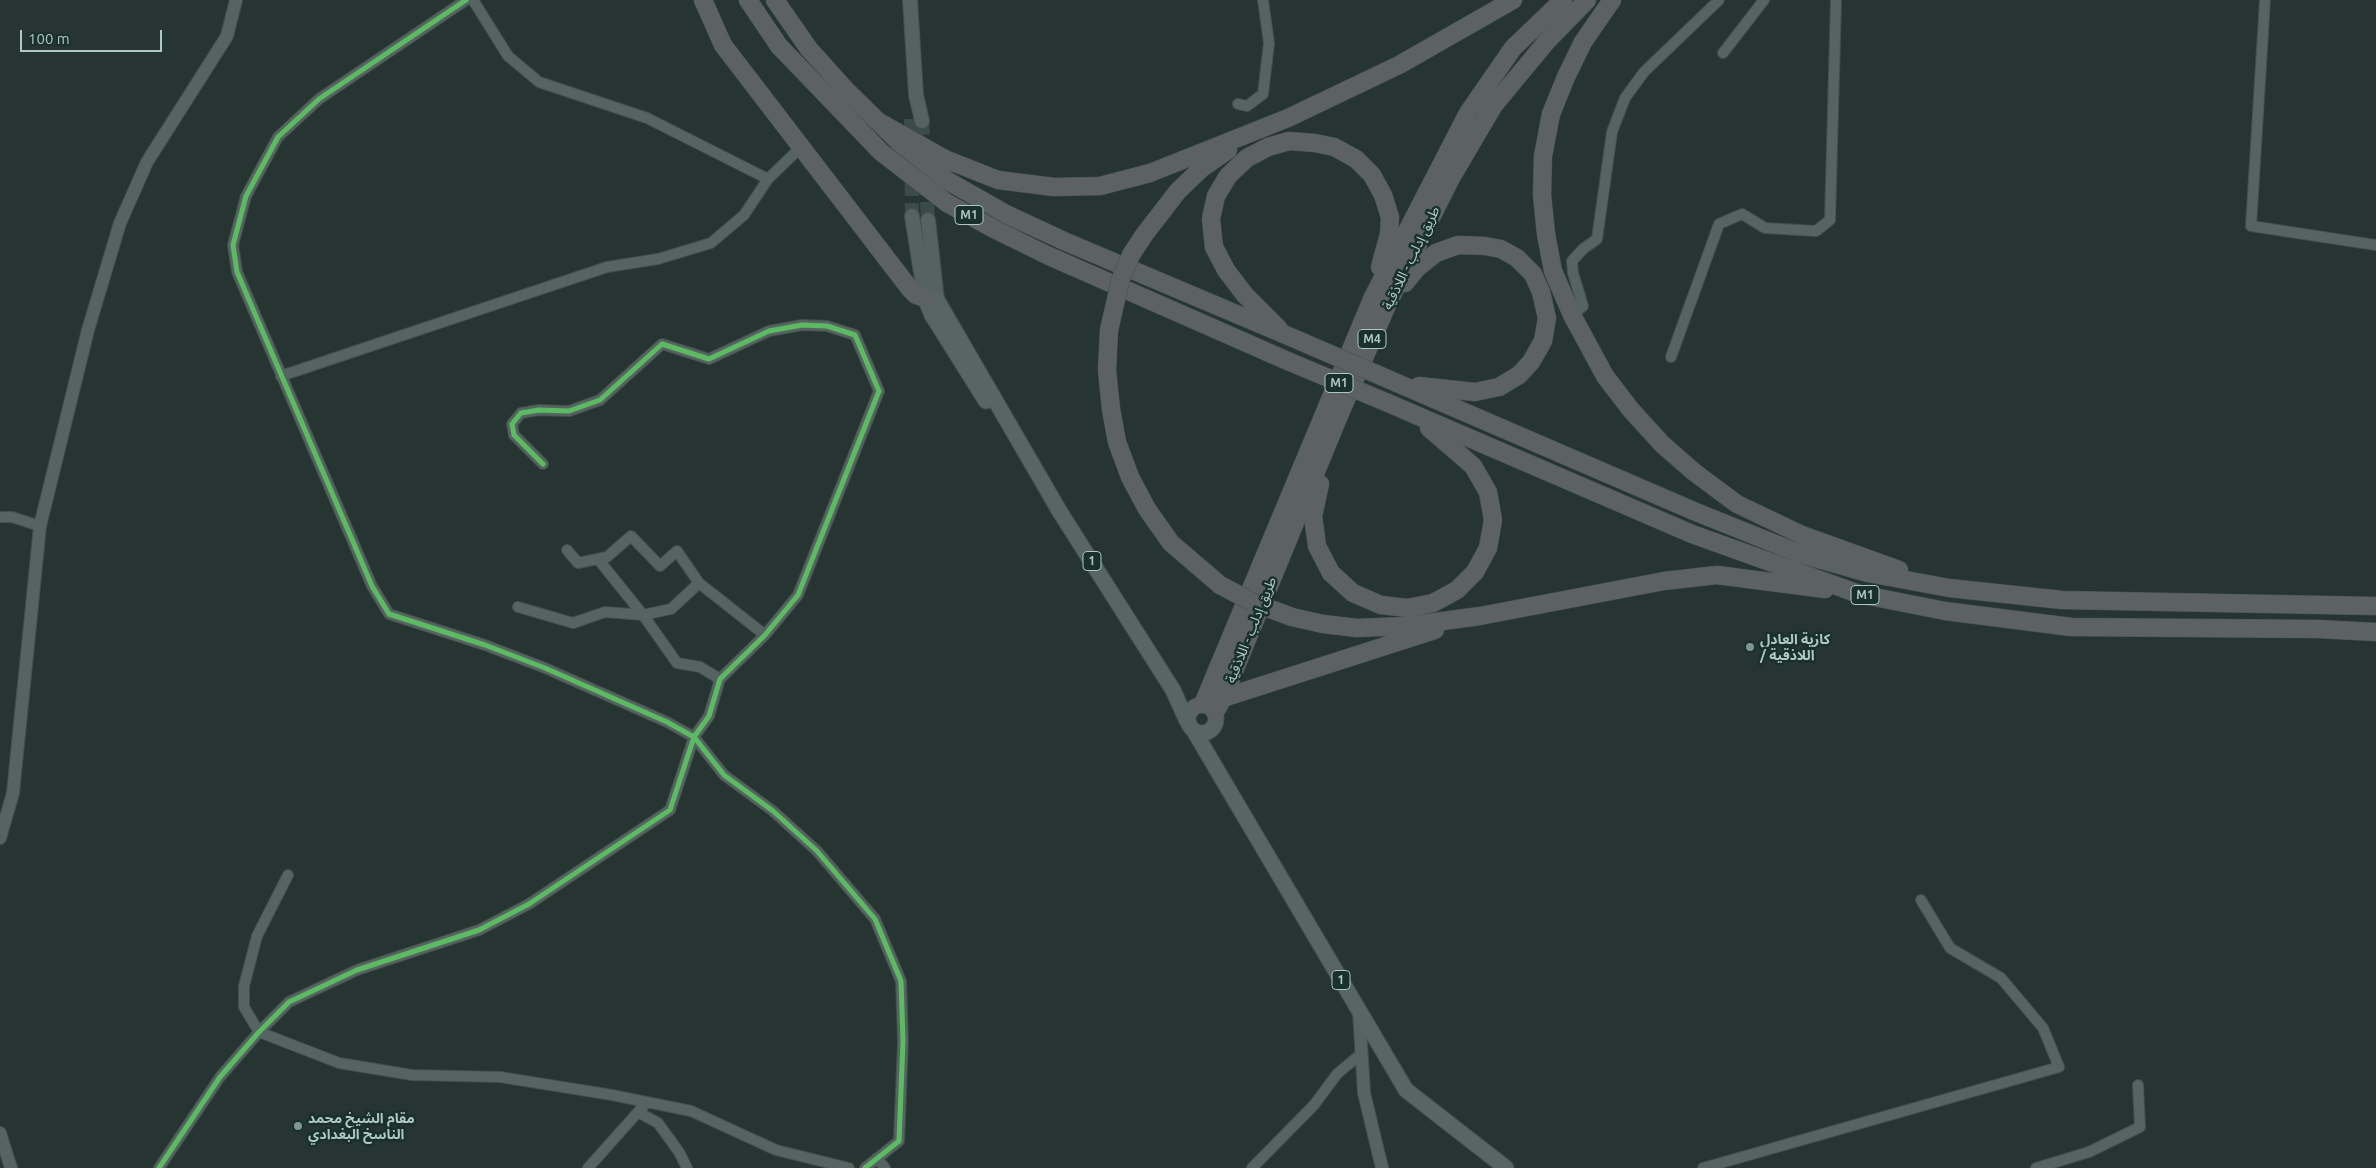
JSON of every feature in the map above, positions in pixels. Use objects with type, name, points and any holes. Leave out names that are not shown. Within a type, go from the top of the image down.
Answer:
[{"type":"highway","points":[[703,0],[723,45],[910,289],[916,295],[931,299]]},
{"type":"highway","name":"M1","points":[[748,0],[780,46],[880,152],[947,203],[1049,256],[1290,362],[1692,534],[1859,594],[1945,611],[2071,627],[2376,632]]},
{"type":"highway","name":"M1","points":[[775,0],[809,49],[846,90],[899,142],[948,181],[1006,214],[1696,512],[1798,553],[1868,573],[1949,588],[2062,600],[2376,606]]},
{"type":"highway","points":[[1513,0],[1399,64],[1288,118],[1228,150],[1202,168],[1178,191],[1144,234],[1131,254],[1121,278],[1109,330],[1107,370],[1117,442],[1130,477],[1147,510],[1171,543],[1220,585],[1254,603],[1292,617],[1323,624],[1357,628],[1406,626],[1480,616],[1664,581],[1717,575],[1859,594]]},
{"type":"highway","name":"طريق إدلب - اللاذقية","points":[[1210,709],[1381,300],[1468,113],[1512,48],[1563,0]]},
{"type":"highway","name":"طريق إدلب - اللاذقية","points":[[1210,709],[1338,418],[1381,300],[1494,105],[1547,41],[1587,0]]},
{"type":"highway","points":[[1612,0],[1583,42],[1551,114],[1543,156],[1542,196],[1546,234],[1553,271],[1572,315],[1606,376],[1631,410],[1662,444],[1694,472],[1737,504],[1802,535],[1949,588]]},
{"type":"highway","points":[[881,123],[945,158],[998,180],[1054,187],[1100,186],[1133,179],[1288,118]]},
{"type":"highway","points":[[1284,334],[1226,270],[1214,247],[1211,219],[1216,196],[1228,176],[1247,158],[1268,147],[1290,141],[1334,147],[1356,159],[1372,175],[1383,195],[1390,216],[1381,300]]},
{"type":"highway","points":[[1381,300],[1436,253],[1458,246],[1485,246],[1501,249],[1517,258],[1533,274],[1541,292],[1547,318],[1543,340],[1531,362],[1519,375],[1500,387],[1475,392],[1397,383]]},
{"type":"highway","points":[[1338,418],[1313,516],[1317,546],[1331,572],[1353,593],[1381,605],[1407,608],[1433,603],[1456,590],[1475,572],[1488,548],[1493,520],[1488,492],[1473,466],[1450,444],[1414,418],[1388,403]]},
{"type":"highway","points":[[1210,709],[1480,616]]},
{"type":"main road","points":[[910,0],[916,120]]},
{"type":"main road","points":[[912,216],[931,299]]},
{"type":"main road","points":[[928,220],[931,299]]},
{"type":"main road","name":"1","points":[[931,299],[932,314],[994,415],[1013,432],[1060,512],[1172,690],[1191,726],[1213,759],[1406,1090],[1506,1168]]},
{"type":"main road","name":"1","points":[[1172,690],[1210,709]]},
{"type":"main road","points":[[1210,709],[1206,732],[1191,726],[1189,711],[1210,709]]},
{"type":"main road","points":[[1210,709],[1213,759]]},
{"type":"street","points":[[0,838],[13,793],[40,526],[88,330],[120,223],[147,162],[227,36],[236,0]]},
{"type":"street","points":[[466,0],[319,99],[278,137],[246,196],[233,245],[237,272],[372,586],[389,614],[484,645],[545,668],[667,722],[694,737],[724,775],[773,811],[817,851],[875,919],[901,981],[903,1041],[899,1141],[865,1168]]},
{"type":"street","points":[[473,0],[508,56],[539,82],[648,118],[768,180]]},
{"type":"street","points":[[1238,104],[1246,106],[1263,94],[1269,43],[1263,0]]},
{"type":"street","points":[[1572,315],[1583,306],[1573,273],[1572,261],[1583,248],[1597,239],[1612,132],[1625,98],[1644,72],[1719,0]]},
{"type":"street","points":[[1722,53],[1764,0]]},
{"type":"street","points":[[1671,357],[1719,224],[1742,214],[1765,228],[1816,231],[1830,220],[1836,0]]},
{"type":"street","points":[[2265,0],[2251,226],[2376,245]]},
{"type":"street","points":[[281,376],[607,267],[658,259],[711,243],[744,215],[768,180],[801,147]]},
{"type":"street","points":[[158,1168],[220,1077],[259,1032],[289,1002],[348,974],[479,930],[529,904],[670,810],[694,737],[709,716],[720,679],[765,635],[798,595],[879,391],[855,335],[827,326],[802,325],[769,331],[709,360],[662,344],[600,400],[569,411],[540,410],[521,413],[512,424],[514,435],[543,464]]},
{"type":"street","points":[[0,517],[12,517],[40,526]]},
{"type":"street","points":[[568,550],[578,563],[607,557],[631,536],[660,566],[677,552],[699,583],[765,635]]},
{"type":"street","points":[[598,559],[643,615],[677,663],[700,667],[720,679]]},
{"type":"street","points":[[518,607],[573,623],[605,612],[643,615],[672,609],[699,583]]},
{"type":"street","points":[[288,875],[257,936],[244,986],[244,1007],[259,1032],[339,1063],[412,1075],[500,1077],[690,1111],[776,1150],[849,1168]]},
{"type":"street","points":[[1703,1168],[2059,1067],[2043,1028],[2001,978],[1950,948],[1921,900]]},
{"type":"street","points":[[1359,1011],[1364,1093],[1382,1168]]},
{"type":"street","points":[[1252,1168],[1314,1105],[1337,1074],[1362,1053]]},
{"type":"street","points":[[2036,1168],[2089,1152],[2140,1127],[2138,1085]]},
{"type":"street","points":[[588,1168],[647,1102]]},
{"type":"street","points":[[638,1112],[658,1123],[679,1152],[687,1168]]},
{"type":"street","points":[[0,1133],[11,1168]]},
{"type":"street","points":[[877,1158],[885,1168]]},
{"type":"tunnel","points":[[911,119],[912,216]]},
{"type":"tunnel","points":[[922,121],[924,155]]},
{"type":"tunnel","points":[[926,181],[928,220]]},
{"type":"cycle path","points":[[466,0],[319,99],[278,137],[246,196],[233,245],[237,272],[372,586],[389,614],[485,645],[545,668],[667,722],[694,737],[724,775],[773,811],[817,851],[875,919],[901,981],[903,1041],[899,1141],[865,1168]]},
{"type":"cycle path","points":[[159,1168],[220,1077],[259,1032],[289,1002],[357,970],[479,930],[529,904],[670,810],[694,737],[709,716],[720,679],[765,635],[798,595],[879,391],[855,335],[827,326],[802,325],[769,331],[709,359],[662,344],[600,400],[569,411],[539,410],[521,413],[512,424],[514,435],[543,464]]},
{"type":"place","name":"كازية العادل / اللاذقية","points":[[1750,647]]},
{"type":"place","name":"مقام الشيخ محمد الناسخ البغدادي","points":[[298,1126]]}]
